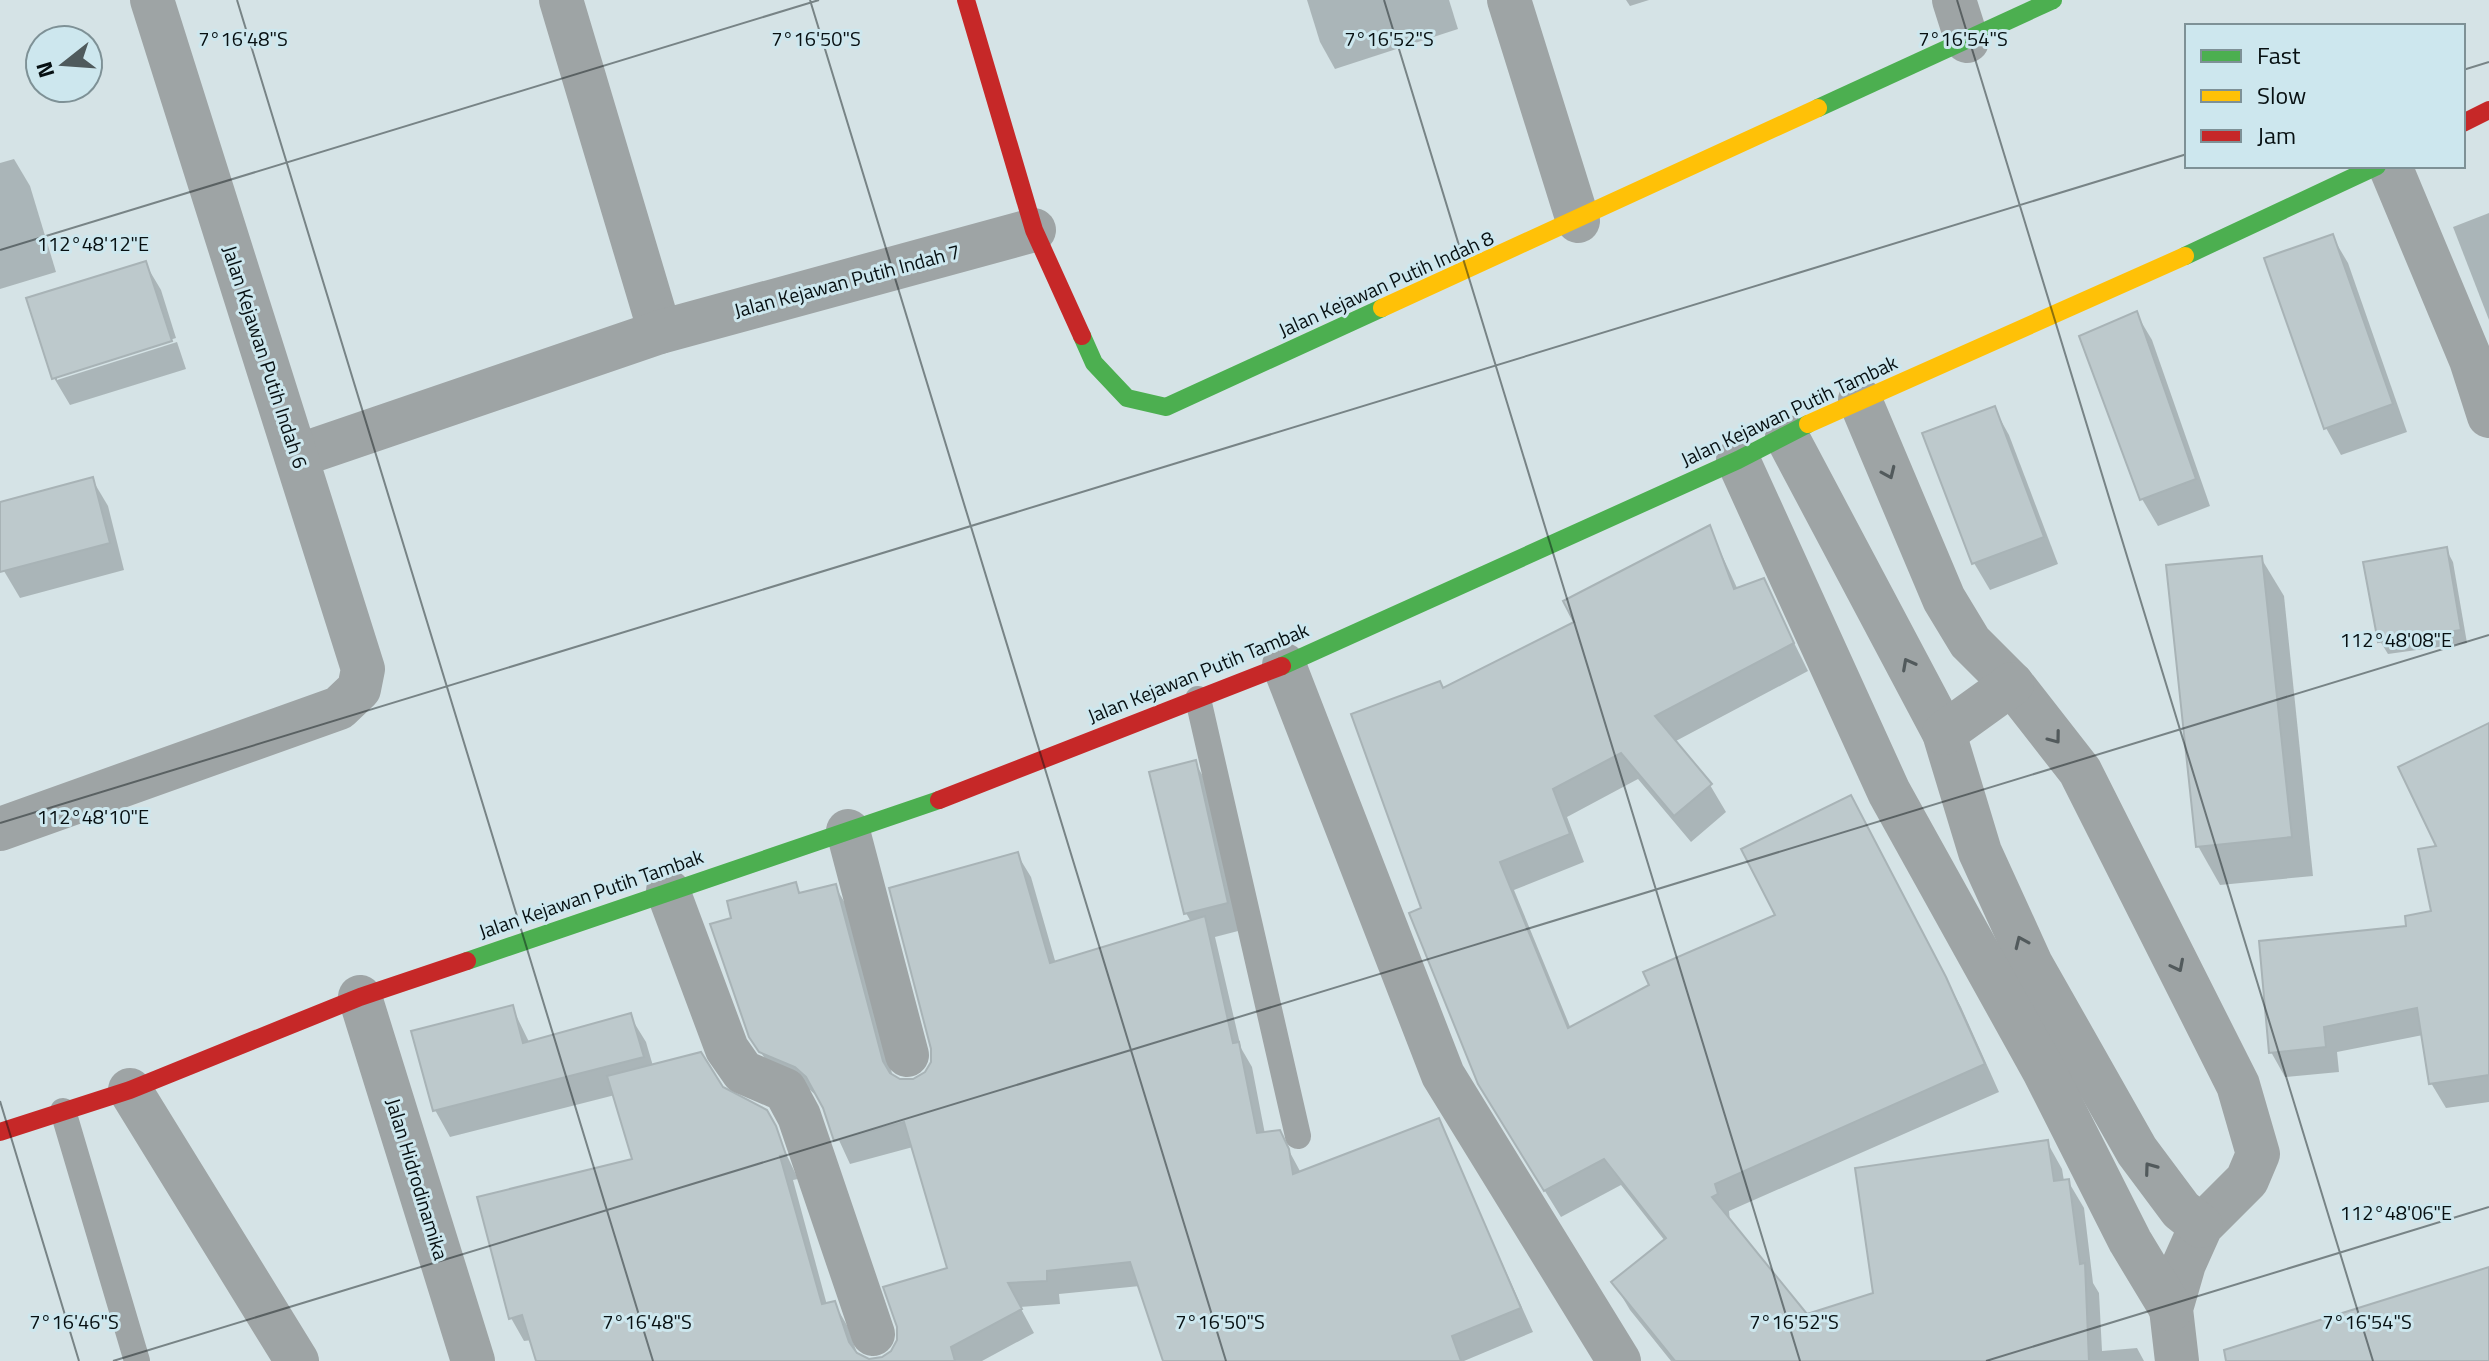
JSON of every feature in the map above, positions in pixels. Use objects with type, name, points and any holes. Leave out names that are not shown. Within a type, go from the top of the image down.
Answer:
[{"type":"street","name":"Jalan Kejawan Putih Indah 6","points":[[0,829],[339,708],[359,689],[363,669],[152,0]]},
{"type":"street","points":[[561,0],[660,332]]},
{"type":"street","name":"Jalan Kejawan Putih Indah 8","points":[[966,0],[1034,230],[1094,363],[1127,398],[1166,407],[1578,221],[2053,0]]},
{"type":"street","points":[[1509,0],[1578,221]]},
{"type":"street","points":[[1954,0],[1967,41]]},
{"type":"street","points":[[2465,122],[2489,110]]},
{"type":"street","name":"Jalan Kejawan Putih Tambak","points":[[0,1132],[130,1090],[360,997],[917,809],[1284,665],[1738,460],[1860,400],[2233,235],[2373,168]]},
{"type":"street","points":[[2391,168],[2471,360],[2489,416]]},
{"type":"street","name":"Jalan Kejawan Putih Indah 7","points":[[297,456],[660,332],[1034,230]]},
{"type":"street","points":[[1860,400],[1944,599],[1970,642],[2012,684],[2080,771],[2238,1085],[2258,1154],[2247,1180],[2201,1226],[2184,1264],[2171,1309],[2177,1361]]},
{"type":"street","points":[[1787,437],[1944,733],[1980,852],[2031,964],[2137,1151],[2181,1210],[2201,1226]]},
{"type":"street","points":[[1738,460],[1889,792],[2044,1071],[2130,1241],[2171,1309]]},
{"type":"street","points":[[1284,665],[1443,1075],[1619,1361]]},
{"type":"street","points":[[1944,733],[2012,684]]},
{"type":"street","points":[[848,831],[907,1055]]},
{"type":"street","points":[[668,891],[727,1049],[743,1072],[785,1090],[799,1116],[873,1334]]},
{"type":"street","name":"Jalan Hidrodinamika","points":[[360,997],[473,1361]]},
{"type":"street","points":[[130,1090],[297,1361]]},
{"type":"lane","points":[[1198,699],[1298,1136]]},
{"type":"lane","points":[[63,1111],[137,1361]]},
{"type":"building","points":[[2333,234],[2393,404],[2324,429],[2264,258]]},
{"type":"building","points":[[146,261],[172,341],[52,379],[26,298]]},
{"type":"building","points":[[2137,311],[2196,479],[2140,500],[2079,336]]},
{"type":"building","points":[[1995,406],[2044,537],[1972,564],[1922,433]]},
{"type":"building","points":[[93,477],[110,543],[0,572],[0,502]]},
{"type":"building","points":[[1710,525],[1734,589],[1764,578],[1794,643],[1655,716],[1712,784],[1674,816],[1621,753],[1553,789],[1570,834],[1500,862],[1568,1028],[1649,985],[1643,972],[1775,915],[1741,849],[1851,795],[1946,977],[1985,1064],[1715,1184],[1718,1194],[1712,1197],[1807,1314],[1873,1293],[1855,1168],[2048,1140],[2054,1181],[2069,1179],[2080,1264],[2085,1263],[2089,1361],[1675,1361],[1611,1282],[1666,1238],[1604,1159],[1544,1191],[1478,1084],[1409,913],[1421,908],[1351,714],[1440,681],[1443,688],[1574,622],[1563,601]]},
{"type":"building","points":[[2447,547],[2461,630],[2378,642],[2363,562]]},
{"type":"building","points":[[2262,556],[2292,837],[2196,847],[2166,565]]},
{"type":"building","points":[[2489,723],[2489,1075],[2429,1084],[2417,1008],[2324,1027],[2326,1047],[2269,1053],[2259,941],[2406,926],[2405,916],[2431,911],[2418,849],[2436,846],[2398,767]]},
{"type":"building","points":[[1196,760],[1228,903],[1184,914],[1149,772]]},
{"type":"building","points":[[1018,852],[1050,963],[1205,916],[1233,1043],[1239,1042],[1257,1133],[1280,1130],[1289,1149],[1293,1174],[1439,1118],[1521,1308],[1452,1336],[1461,1361],[1163,1361],[1130,1262],[1047,1271],[1047,1281],[1008,1283],[1022,1309],[951,1347],[955,1361],[536,1361],[522,1315],[509,1319],[477,1197],[632,1159],[607,1076],[701,1052],[723,1087],[767,1110],[776,1126],[786,1155],[780,1156],[822,1304],[835,1301],[849,1342],[857,1353],[869,1359],[882,1357],[891,1351],[897,1340],[897,1327],[883,1287],[947,1268],[904,1122],[834,1141],[823,1108],[806,1077],[795,1067],[759,1052],[749,1037],[710,924],[731,918],[727,901],[796,882],[799,893],[836,884],[883,1061],[890,1073],[900,1079],[913,1079],[925,1072],[931,1062],[931,1049],[889,888]]},
{"type":"building","points":[[513,1005],[523,1043],[631,1013],[644,1057],[433,1111],[411,1031]]},
{"type":"building","points":[[2489,1267],[2489,1361],[2226,1361],[2224,1350]]},
{"type":"traffic: fast","points":[[1818,108],[2053,0]]},
{"type":"traffic: fast","points":[[2185,256],[2373,168]]},
{"type":"traffic: fast","points":[[1082,336],[1094,363],[1127,398],[1166,407],[1382,308]]},
{"type":"traffic: fast","points":[[1282,666],[1738,460],[1808,424]]},
{"type":"traffic: fast","points":[[467,961],[939,800]]},
{"type":"traffic: slow","points":[[1382,308],[1818,108]]},
{"type":"traffic: slow","points":[[1808,424],[2185,256]]},
{"type":"traffic: jam","points":[[966,0],[1034,230],[1082,336]]},
{"type":"traffic: jam","points":[[2465,122],[2489,110]]},
{"type":"traffic: jam","points":[[939,800],[1282,666]]},
{"type":"traffic: jam","points":[[0,1132],[130,1090],[360,997],[467,961]]}]
